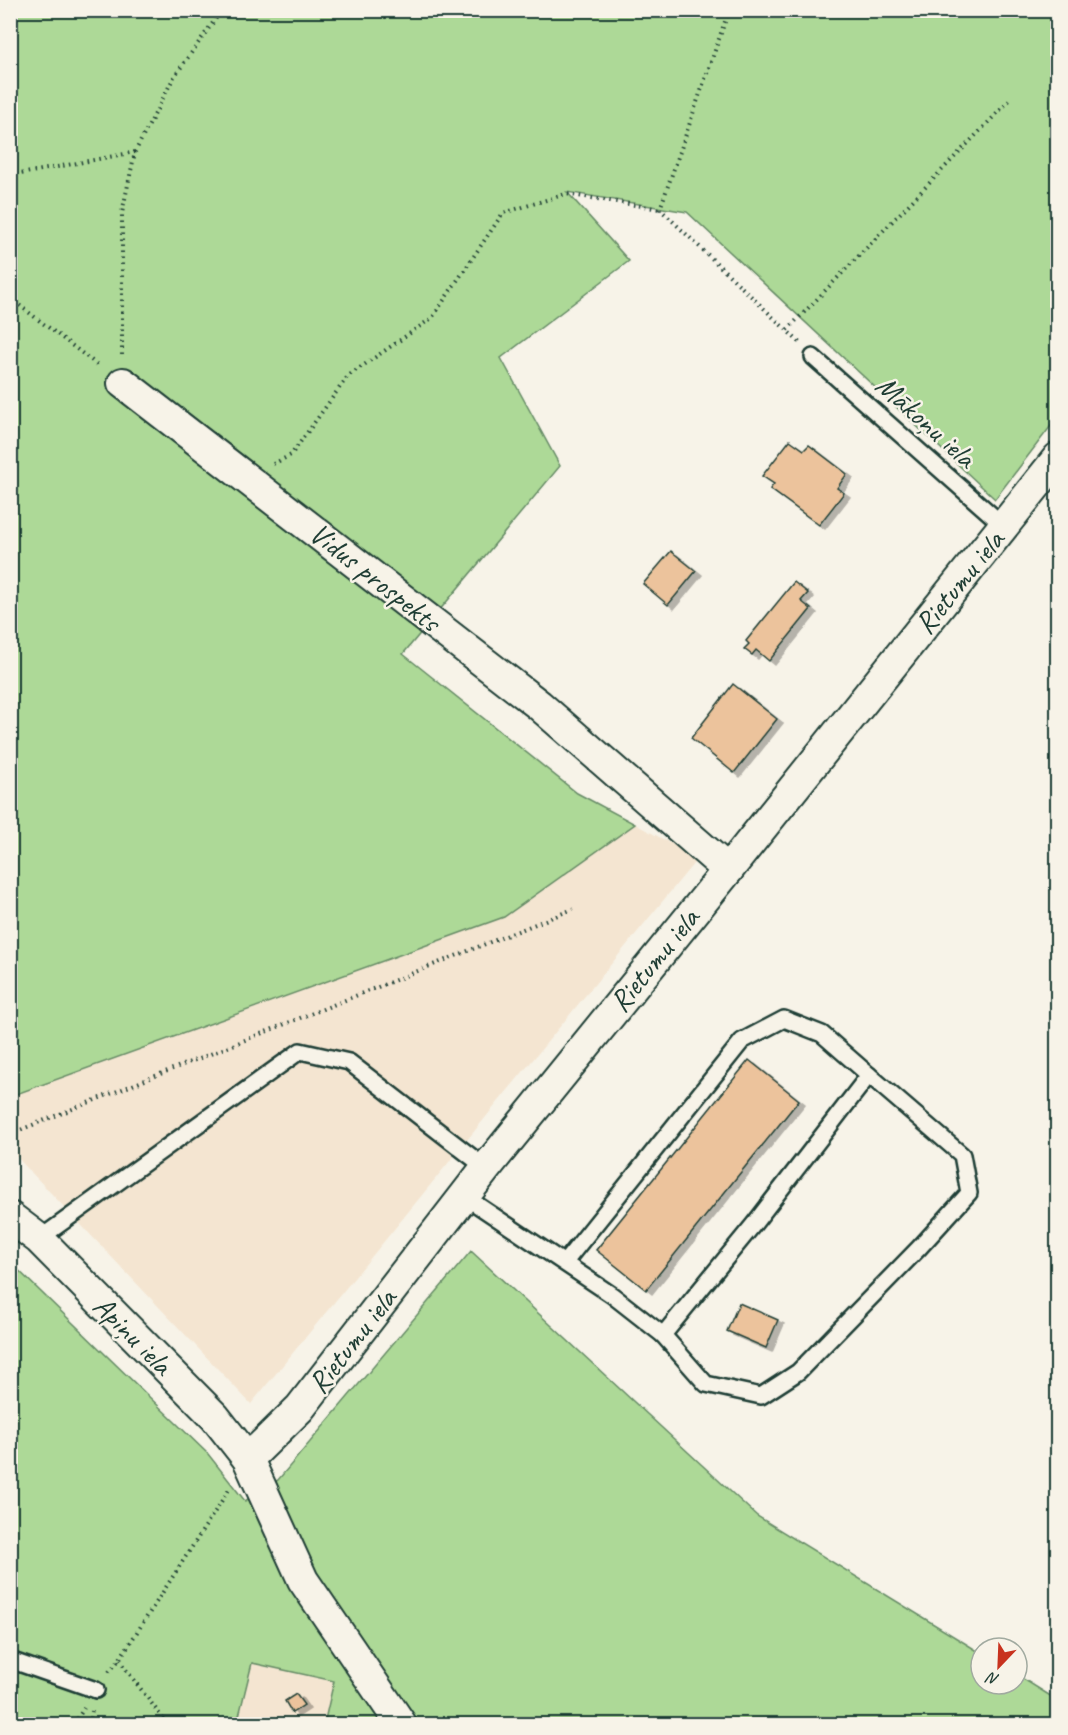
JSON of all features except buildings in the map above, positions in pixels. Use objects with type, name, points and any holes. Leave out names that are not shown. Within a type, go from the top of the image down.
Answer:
[{"type":"street","name":"Vidus prospekts","points":[[123,382],[539,705],[728,870]]},
{"type":"street","name":"Rietumu iela","points":[[248,1459],[300,1408],[486,1167],[728,870],[1058,458]]},
{"type":"street","name":"Apiņu iela","points":[[10,1217],[39,1239],[215,1417],[248,1459],[303,1580],[401,1725]]},
{"type":"lane","name":"Mākoņu iela","points":[[813,357],[1004,526]]},
{"type":"lane","points":[[464,1196],[612,1295],[663,1335],[706,1384],[761,1396],[798,1372],[919,1248],[969,1193],[962,1155],[822,1035],[784,1019],[742,1041],[565,1262]]},
{"type":"lane","points":[[39,1239],[300,1052],[349,1062],[486,1167]]},
{"type":"lane","points":[[663,1335],[754,1224],[869,1075]]},
{"type":"lane","points":[[10,1660],[96,1690]]},
{"type":"path","points":[[123,382],[122,213],[135,152],[174,77],[222,10]]},
{"type":"path","points":[[660,209],[729,10]]},
{"type":"path","points":[[787,330],[1009,101]]},
{"type":"path","points":[[10,176],[135,152]]},
{"type":"path","points":[[245,477],[291,455],[348,376],[432,318],[503,213],[566,194],[660,209],[813,357]]},
{"type":"path","points":[[10,298],[81,354],[123,382]]},
{"type":"path","points":[[10,1134],[573,909]]},
{"type":"path","points":[[96,1690],[119,1660],[248,1459]]},
{"type":"path","points":[[119,1660],[167,1725]]},
{"type":"shaded area","points":[[635,824],[698,858],[251,1404],[11,1151],[11,1096],[504,917]]},
{"type":"shaded area","points":[[252,1663],[334,1681],[324,1724],[237,1724]]},
{"type":"green space","points":[[11,11],[1057,11],[1057,418],[995,499],[687,212],[567,192],[629,261],[501,358],[560,466],[403,654],[577,793],[635,824],[504,917],[11,1096]]},
{"type":"green space","points":[[471,1251],[757,1516],[969,1646],[969,1696],[1029,1696],[1029,1682],[1057,1700],[1057,1724],[324,1724],[334,1681],[252,1663],[237,1724],[11,1724],[10,1262],[208,1454],[245,1501],[278,1480]]}]
